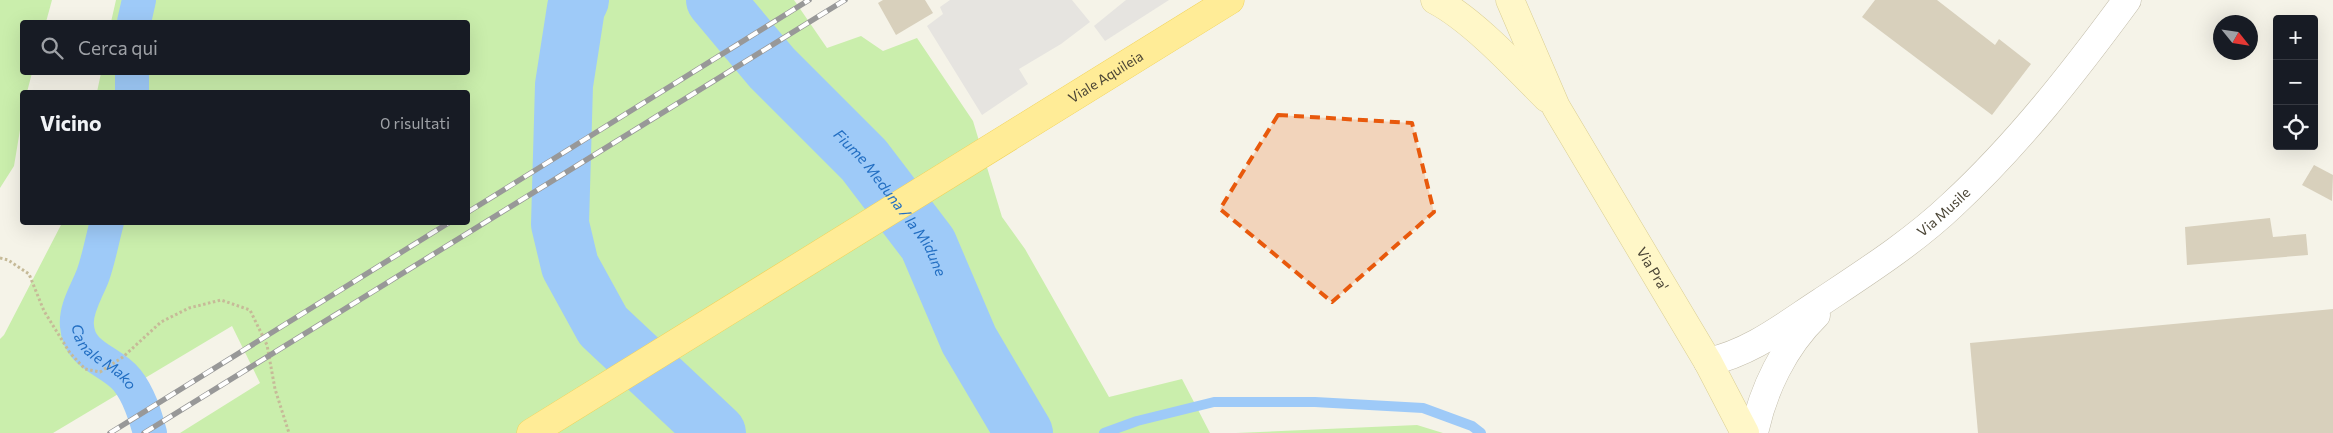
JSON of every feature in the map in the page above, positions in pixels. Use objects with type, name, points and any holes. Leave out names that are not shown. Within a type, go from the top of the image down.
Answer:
[{"type":"main road","name":"Viale Aquileia","points":[[531,433],[1230,0]]},
{"type":"street","name":"Via Pra'","points":[[1435,0],[1448,7],[1508,59],[1556,107]]},
{"type":"street","name":"Via Pra'","points":[[1510,0],[1556,107],[1708,362],[1745,433]]},
{"type":"street","name":"Via Musile","points":[[1708,362],[1732,356],[1757,345],[1886,258],[1952,206],[2011,146],[2127,0]]},
{"type":"street","points":[[1754,433],[1766,391],[1787,351],[1806,325],[1849,283]]},
{"type":"path","points":[[0,258],[8,260],[29,274],[44,311],[70,353],[85,369],[100,372],[123,357],[161,322],[189,308],[222,300],[250,310],[267,344],[275,389],[289,433]]},
{"type":"highlighted area","points":[[1278,115],[1412,123],[1434,212],[1332,302],[1220,209]]},
{"type":"green space","points":[[0,0],[52,0],[47,20],[20,20],[20,75],[31,75],[28,90],[20,90],[20,130],[14,166],[0,188]]},
{"type":"green space","points":[[116,0],[794,0],[827,48],[861,36],[883,51],[917,38],[973,121],[1002,217],[1025,249],[1109,397],[1182,379],[1210,433],[180,433],[260,383],[232,326],[53,433],[0,433],[0,339],[4,335],[61,225],[470,225],[470,90],[97,90],[101,75],[470,75],[470,20],[111,20]]},
{"type":"green space","points":[[1417,425],[1443,433],[1236,433]]},
{"type":"shaded area","points":[[950,0],[1072,0],[1090,22],[1061,44],[1019,69],[1028,84],[982,115],[927,26],[943,14],[940,7]]},
{"type":"shaded area","points":[[1126,0],[1169,0],[1105,41],[1094,26]]},
{"type":"building","points":[[883,0],[925,0],[933,13],[896,35],[878,3]]},
{"type":"building","points":[[1875,0],[1937,0],[1995,45],[1999,39],[2031,64],[1992,115],[1862,17]]},
{"type":"building","points":[[2314,165],[2333,175],[2332,201],[2302,185]]},
{"type":"building","points":[[2270,218],[2273,237],[2306,234],[2308,255],[2187,265],[2185,227]]},
{"type":"building","points":[[2333,309],[2333,433],[1978,433],[1970,343]]},
{"type":"waterway","name":"Canale Mako","points":[[134,20],[139,0]]},
{"type":"waterway","name":"Fiume Meduna / la Midune","points":[[580,0],[576,8],[564,85],[560,224],[570,266],[603,326],[717,433]]},
{"type":"waterway","name":"Fiume Meduna / la Midune","points":[[715,0],[772,68],[864,160],[928,244],[969,340],[1024,433]]},
{"type":"waterway","name":"Canale Mako","points":[[132,75],[132,90]]},
{"type":"waterway","name":"Canale Mako","points":[[106,225],[95,269],[78,313],[77,326],[79,336],[83,345],[89,351],[113,367],[127,380],[144,412],[150,433]]},
{"type":"waterway","points":[[1104,433],[1137,421],[1214,402],[1315,402],[1423,408],[1472,426],[1481,433]]},
{"type":"railway","points":[[470,211],[809,0]]},
{"type":"railway","points":[[144,433],[845,0]]},
{"type":"railway","points":[[110,433],[445,225]]}]
